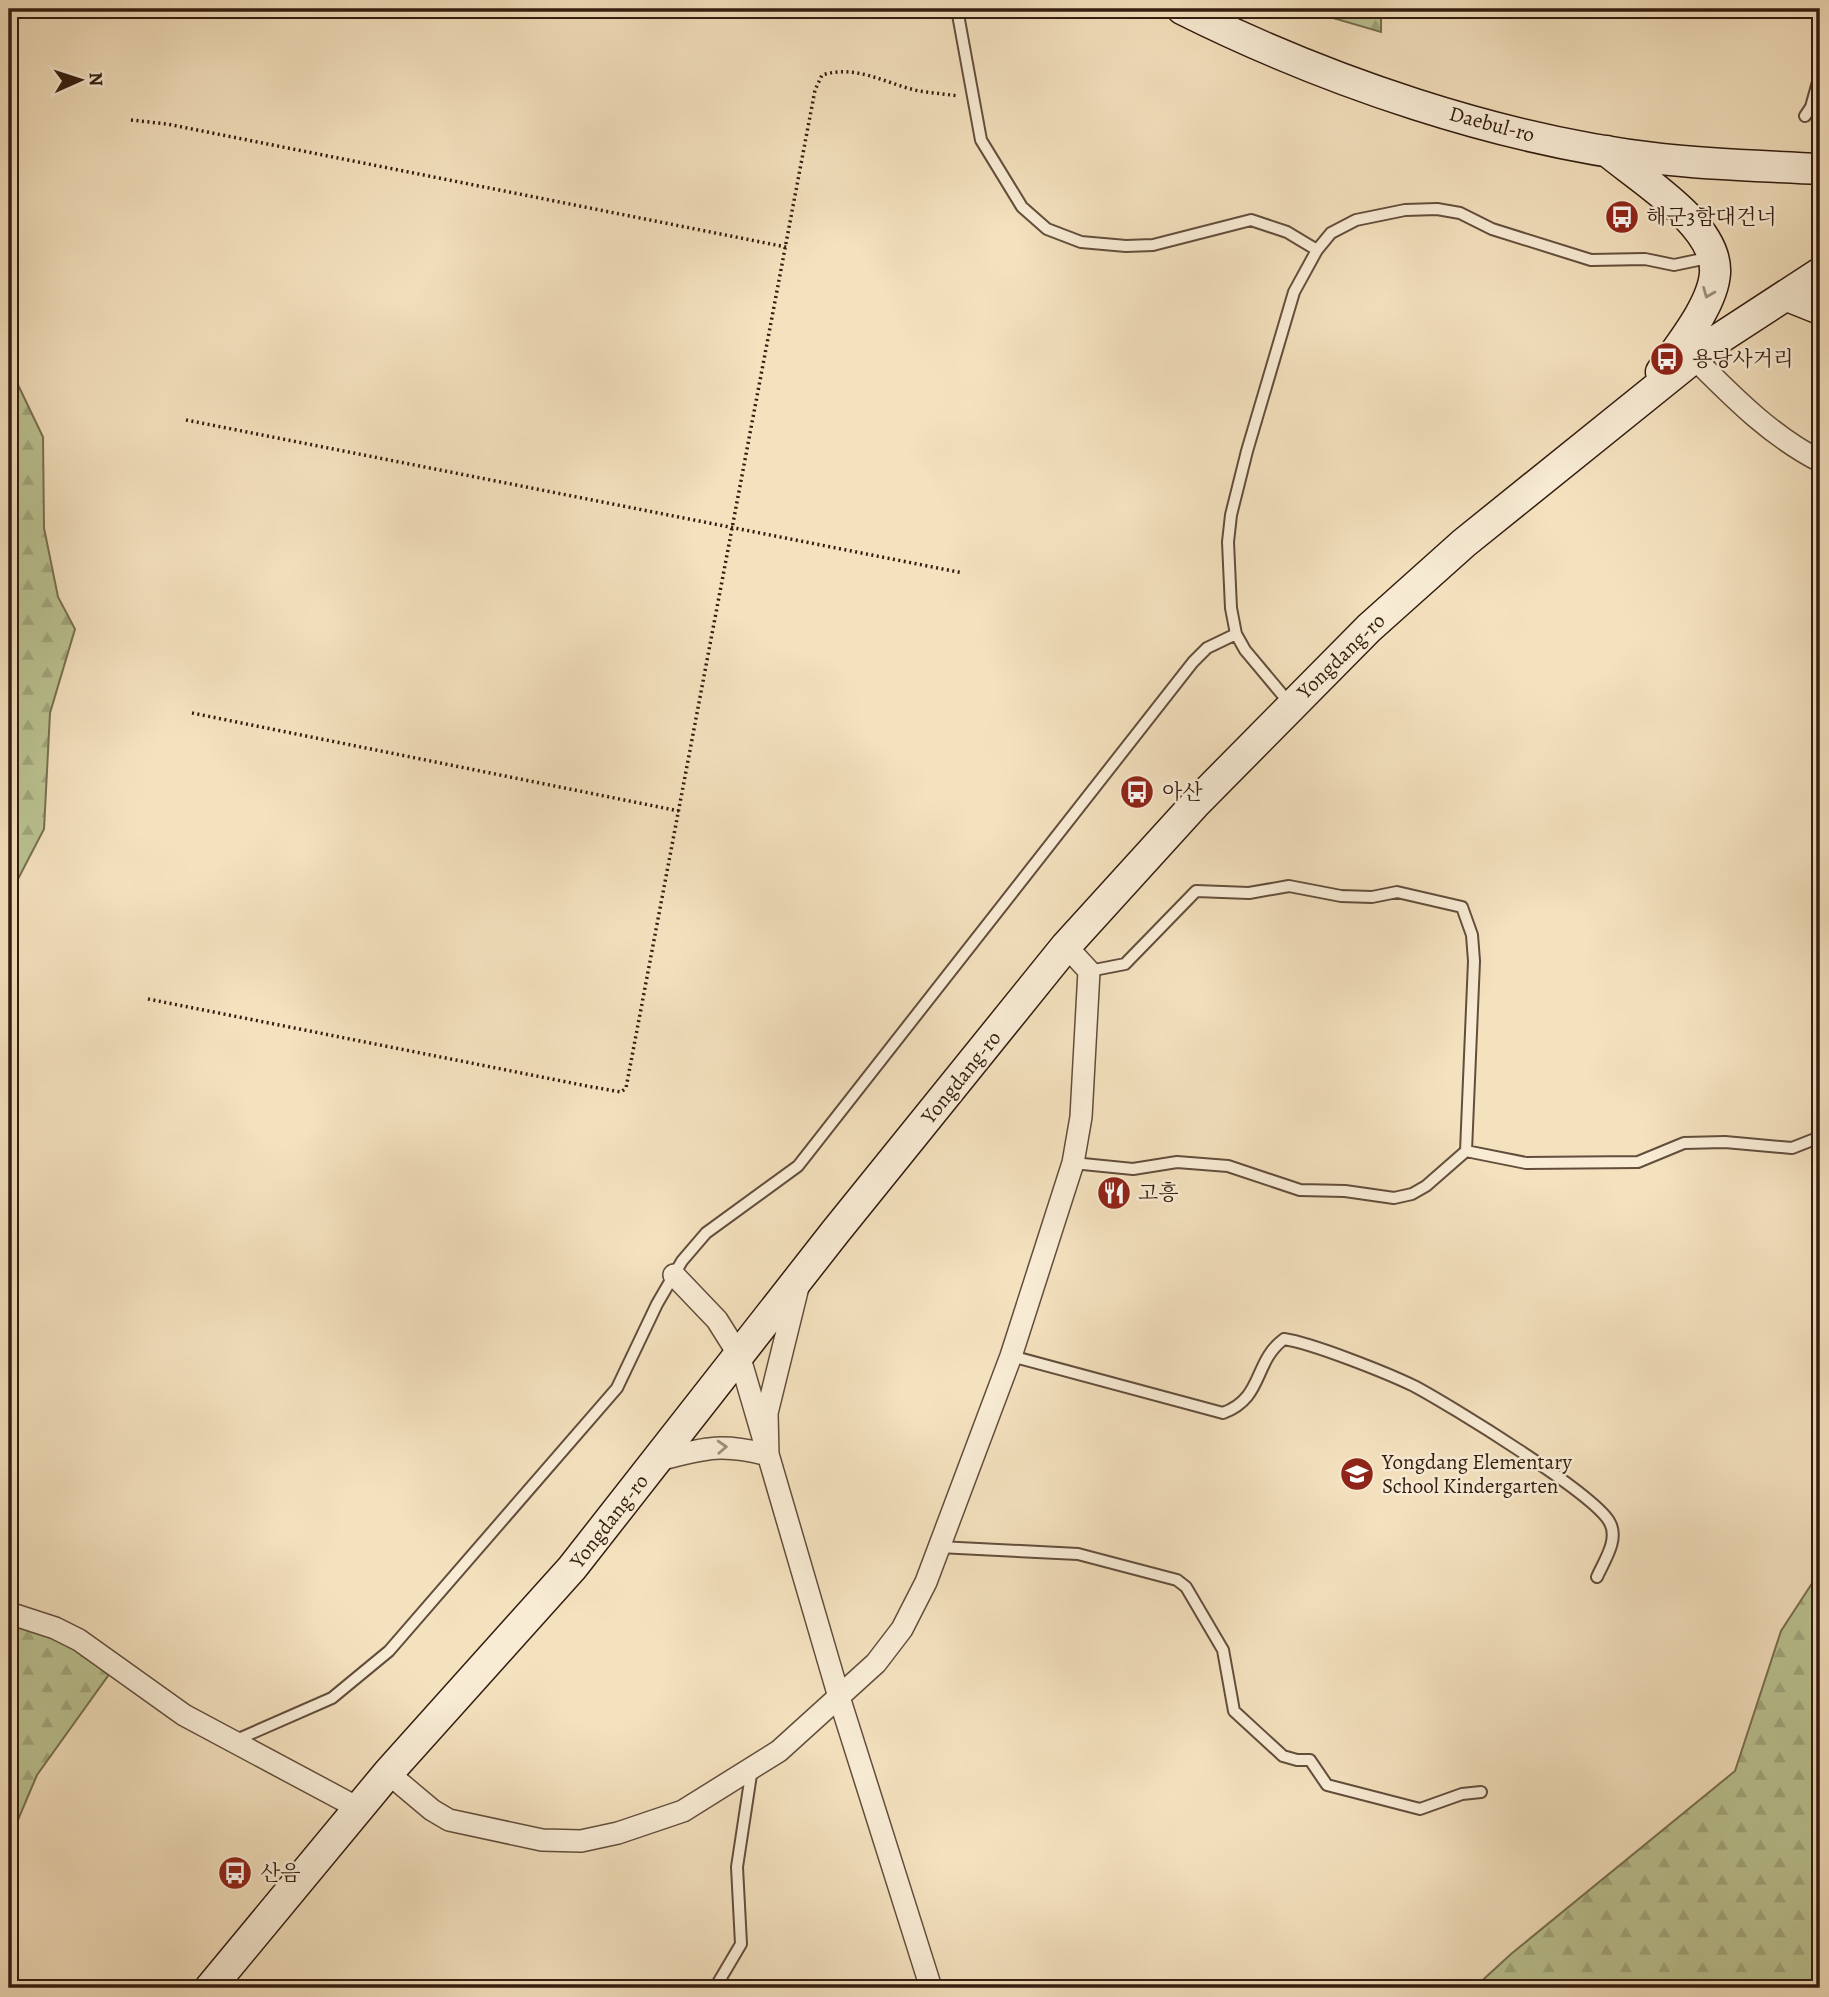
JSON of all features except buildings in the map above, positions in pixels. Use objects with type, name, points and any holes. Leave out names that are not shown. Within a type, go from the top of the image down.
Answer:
[{"type":"main road","name":"Daebul-ro","points":[[1182,9],[1258,47],[1422,106],[1561,143],[1662,159],[1820,169]]},
{"type":"main road","points":[[1606,151],[1702,230],[1713,259],[1715,274],[1695,323],[1644,397]]},
{"type":"main road","name":"Yongdang-ro","points":[[210,1988],[388,1773],[572,1568],[801,1276],[1066,946],[1196,803],[1369,628],[1464,542],[1694,358],[1820,273]]},
{"type":"main road","points":[[1784,299],[1820,286]]},
{"type":"main road","points":[[1784,299],[1820,309]]},
{"type":"street","points":[[1694,358],[1754,417],[1797,449],[1820,461]]},
{"type":"street","points":[[388,1773],[432,1810],[449,1820],[542,1840],[581,1840],[618,1833],[683,1811],[779,1751],[876,1663],[902,1629],[939,1547],[1011,1356],[1073,1163],[1082,1104],[1089,971],[1066,946]]},
{"type":"street","points":[[674,1275],[717,1320],[739,1356],[839,1697],[931,1988]]},
{"type":"street","points":[[768,1455],[767,1413],[801,1276]]},
{"type":"street","points":[[655,1461],[706,1448],[736,1447],[768,1455]]},
{"type":"street","points":[[9,1613],[55,1628],[79,1640],[184,1715],[358,1808]]},
{"type":"lane","points":[[957,9],[981,140],[1001,178],[1022,207],[1047,229],[1080,242],[1126,246],[1153,245],[1251,220],[1287,232],[1317,250]]},
{"type":"lane","points":[[1805,116],[1811,107],[1820,75]]},
{"type":"lane","points":[[1291,705],[1245,650],[1236,634],[1228,565],[1231,516],[1294,292],[1317,250],[1332,233],[1356,220],[1405,210],[1437,209],[1460,213],[1492,229],[1591,260],[1645,259],[1674,265],[1698,260]]},
{"type":"lane","points":[[234,1741],[332,1698],[389,1651],[617,1388],[657,1304],[674,1275],[706,1233],[798,1166],[1193,662],[1207,648],[1236,634]]},
{"type":"lane","points":[[1073,1163],[1133,1169],[1177,1162],[1228,1166],[1300,1190],[1345,1191],[1394,1198],[1412,1194],[1426,1186],[1466,1151],[1474,961],[1472,934],[1462,907],[1397,892],[1372,897],[1341,896],[1289,886],[1250,893],[1196,891],[1125,964],[1089,971]]},
{"type":"lane","points":[[1466,1151],[1526,1163],[1638,1162],[1684,1143],[1725,1142],[1792,1147],[1820,1137]]},
{"type":"lane","points":[[1011,1356],[1223,1413],[1238,1407],[1249,1398],[1272,1348],[1284,1339],[1411,1385],[1546,1468],[1603,1511],[1612,1525],[1614,1537],[1597,1577]]},
{"type":"lane","points":[[939,1547],[1078,1554],[1177,1580],[1186,1587],[1223,1650],[1234,1711],[1283,1756],[1310,1760],[1326,1785],[1420,1809],[1462,1794],[1481,1792]]},
{"type":"lane","points":[[715,1988],[741,1944],[737,1867],[752,1768]]},
{"type":"path","points":[[148,999],[621,1092],[629,1076],[815,90],[822,75],[837,71],[855,72],[919,90],[974,97]]},
{"type":"path","points":[[131,120],[167,124],[786,247]]},
{"type":"path","points":[[187,420],[963,573]]},
{"type":"path","points":[[192,713],[679,811]]},
{"type":"green space","points":[[1302,9],[1381,9],[1381,32]]},
{"type":"green space","points":[[9,366],[43,437],[44,528],[58,597],[75,629],[50,713],[44,829],[17,881],[9,884]]},
{"type":"green space","points":[[1820,1571],[1820,1988],[1474,1988],[1511,1954],[1735,1771],[1781,1631]]},
{"type":"green space","points":[[9,1613],[115,1666],[37,1775],[9,1841]]},
{"type":"place","name":"해군3함대건너","points":[[1622,217]]},
{"type":"place","name":"용당사거리","points":[[1667,359]]},
{"type":"place","name":"아산","points":[[1137,792]]},
{"type":"place","name":"고흥","points":[[1114,1193]]},
{"type":"place","name":"Yongdang Elementary School Kindergarten","points":[[1357,1474]]},
{"type":"place","name":"산음","points":[[235,1873]]}]
